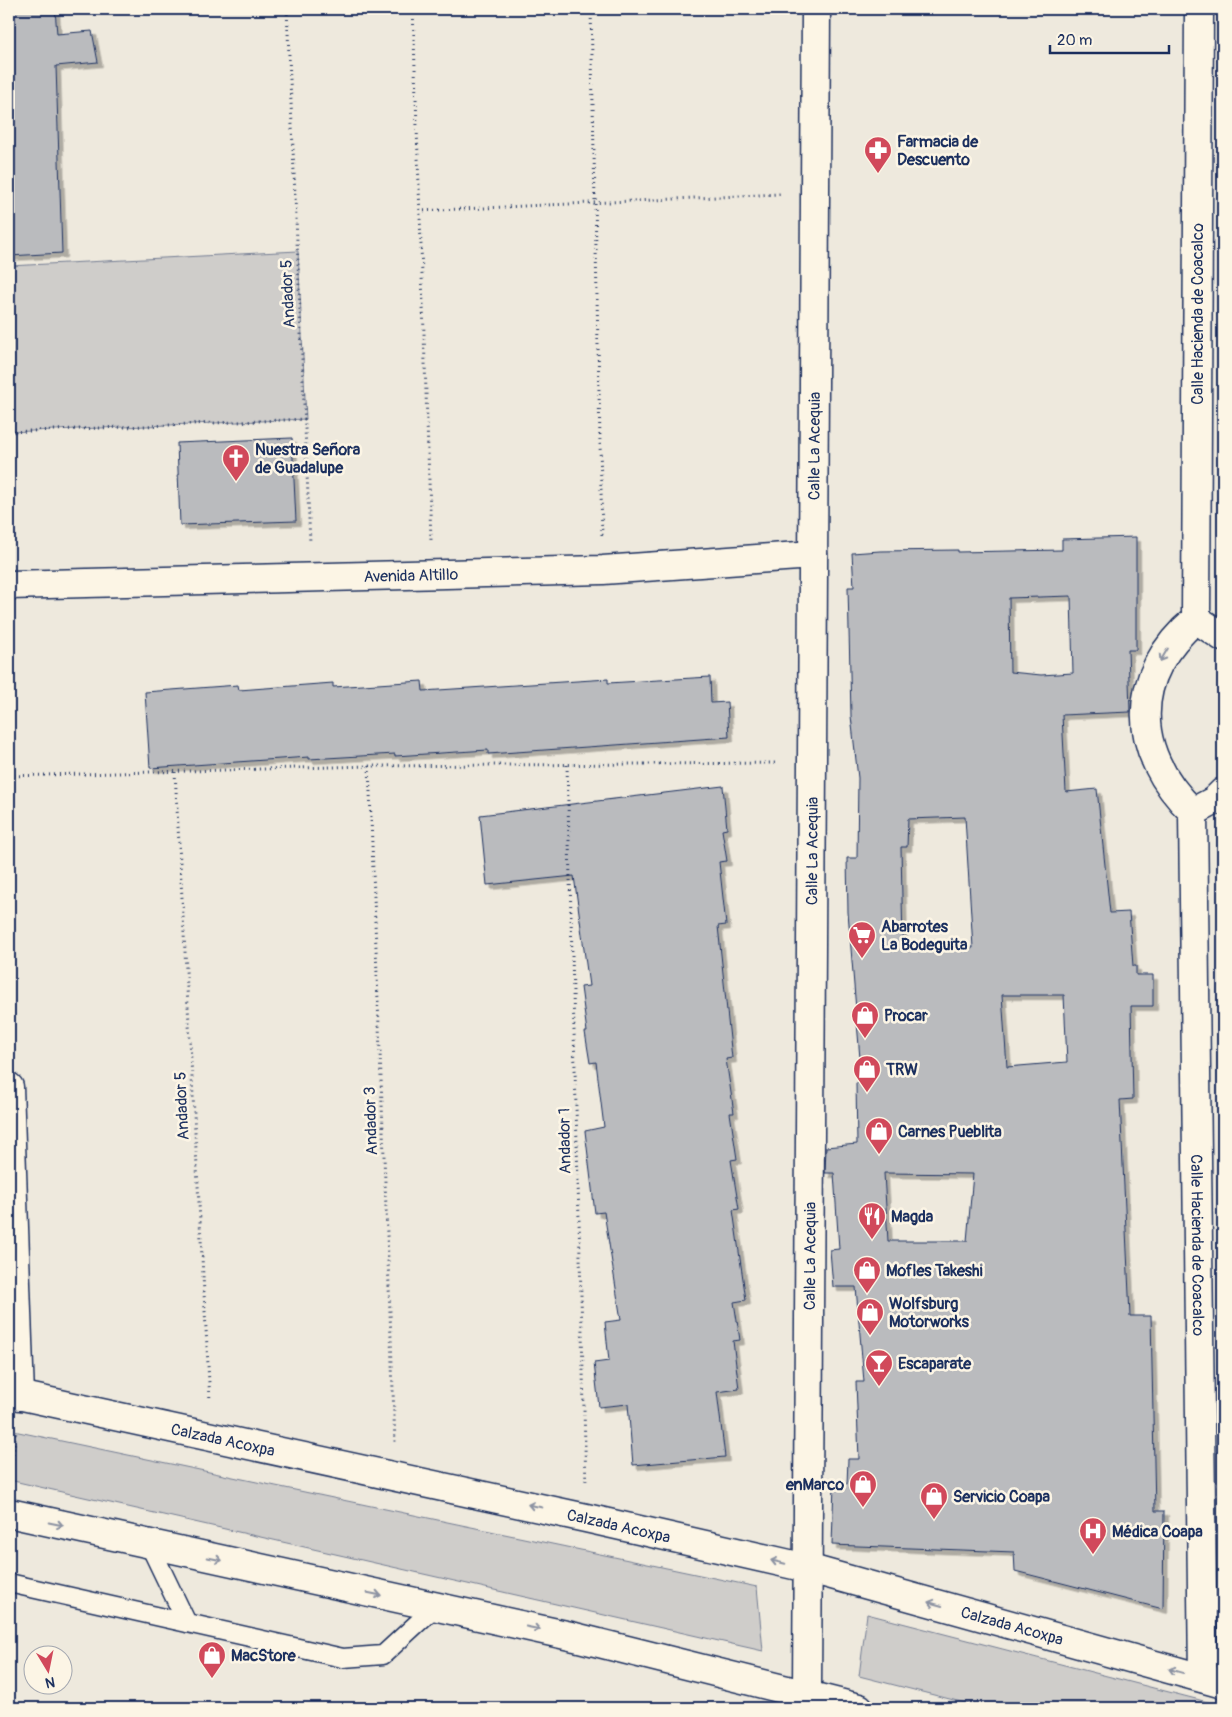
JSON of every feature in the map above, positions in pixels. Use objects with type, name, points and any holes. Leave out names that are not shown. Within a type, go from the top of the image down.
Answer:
[{"type":"street","name":"Calle La Acequia","points":[[807,1695],[816,9]]},
{"type":"street","name":"Calle Hacienda de Coacalco","points":[[1196,619],[1199,9]]},
{"type":"street","name":"Avenida Altillo","points":[[9,585],[311,579],[602,570],[813,555]]},
{"type":"street","points":[[1223,637],[1196,619],[1178,634],[1164,653],[1154,674],[1147,697],[1146,721],[1150,747],[1159,772],[1174,794],[1193,812],[1214,801],[1223,792]]},
{"type":"street","name":"Calle Hacienda de Coacalco","points":[[1193,812],[1213,1681]]},
{"type":"street","points":[[9,1086],[15,1394]]},
{"type":"street","name":"Calzada Acoxpa","points":[[15,1394],[212,1438],[396,1476],[807,1568],[1213,1681]]},
{"type":"street","points":[[9,1513],[575,1637],[859,1708]]},
{"type":"lane","points":[[149,1544],[187,1623]]},
{"type":"lane","points":[[9,1583],[343,1658],[382,1655],[436,1607]]},
{"type":"path","name":"Andador 5","points":[[288,9],[311,579]]},
{"type":"path","points":[[413,9],[433,574]]},
{"type":"path","points":[[591,9],[602,570]]},
{"type":"path","points":[[419,211],[815,192]]},
{"type":"path","points":[[9,432],[306,419]]},
{"type":"path","points":[[9,776],[369,766],[812,762]]},
{"type":"path","name":"Andador 1","points":[[567,764],[586,1518]]},
{"type":"path","name":"Andador 3","points":[[369,766],[396,1476]]},
{"type":"path","name":"Andador 5","points":[[174,772],[212,1438]]},
{"type":"path","points":[[10,1482],[15,1394]]},
{"type":"shaded area","points":[[298,251],[306,419],[9,432],[9,266]]},
{"type":"shaded area","points":[[9,1430],[757,1587],[763,1651],[9,1480]]},
{"type":"shaded area","points":[[867,1614],[1223,1706],[1223,1708],[985,1708],[859,1676]]},
{"type":"building","points":[[9,9],[55,9],[57,34],[92,31],[98,62],[56,66],[62,253],[9,256]]},
{"type":"building","name":"Nuestra Señora de Guadalupe","points":[[292,438],[296,521],[180,525],[177,443]]},
{"type":"building","points":[[1136,537],[1136,650],[1128,650],[1130,712],[1062,715],[1066,792],[1097,789],[1110,913],[1129,912],[1133,966],[1136,966],[1136,975],[1153,975],[1153,1006],[1131,1006],[1133,1099],[1120,1100],[1130,1316],[1151,1316],[1155,1511],[1164,1511],[1163,1609],[1015,1571],[1014,1552],[832,1545],[834,1483],[847,1484],[848,1459],[859,1459],[856,1382],[864,1382],[856,1287],[833,1287],[830,1250],[839,1249],[834,1173],[825,1173],[826,1147],[857,1144],[856,1083],[862,1083],[848,912],[847,858],[857,858],[858,778],[851,716],[848,587],[854,587],[852,553],[880,551],[1062,550],[1062,539]],"holes":[[[1071,596],[1073,673],[1041,675],[1010,672],[1009,598]],[[965,817],[973,948],[903,948],[901,847],[907,847],[908,819]],[[1002,995],[1064,995],[1067,1062],[1007,1067]],[[884,1173],[973,1174],[967,1241],[888,1241]]]},
{"type":"building","points":[[710,677],[711,703],[727,702],[729,737],[488,754],[488,750],[395,756],[395,754],[309,759],[309,757],[150,768],[145,692],[238,685],[239,690],[333,683],[333,687],[422,681],[423,691],[608,679],[608,683]]},
{"type":"building","points":[[723,786],[727,829],[722,830],[727,861],[719,862],[726,925],[718,926],[732,1058],[726,1059],[734,1113],[730,1113],[737,1159],[731,1160],[739,1209],[733,1210],[746,1300],[734,1302],[740,1340],[733,1341],[739,1389],[717,1392],[725,1457],[633,1465],[628,1404],[599,1407],[594,1363],[609,1361],[605,1322],[621,1320],[604,1212],[595,1213],[585,1131],[604,1127],[596,1062],[590,1063],[585,1032],[587,1032],[581,987],[589,986],[574,876],[487,885],[480,815]]},
{"type":"place","name":"Farmacia de Descuento","points":[[878,174]]},
{"type":"place","name":"Nuestra Señora de Guadalupe","points":[[236,482]]},
{"type":"place","name":"Abarrotes La Bodeguita","points":[[862,959]]},
{"type":"place","name":"Procar","points":[[865,1039]]},
{"type":"place","name":"TRW","points":[[867,1093]]},
{"type":"place","name":"Carnes Pueblita","points":[[879,1155]]},
{"type":"place","name":"Magda","points":[[872,1240]]},
{"type":"place","name":"Mofles Takeshi","points":[[867,1294]]},
{"type":"place","name":"Wolfsburg Motorworks","points":[[870,1336]]},
{"type":"place","name":"Escaparate","points":[[879,1387]]},
{"type":"place","name":"enMarco","points":[[863,1508]]},
{"type":"place","name":"Servicio Coapa","points":[[934,1520]]},
{"type":"place","name":"Médica Coapa","points":[[1093,1555]]},
{"type":"place","name":"MacStore","points":[[212,1679]]}]
